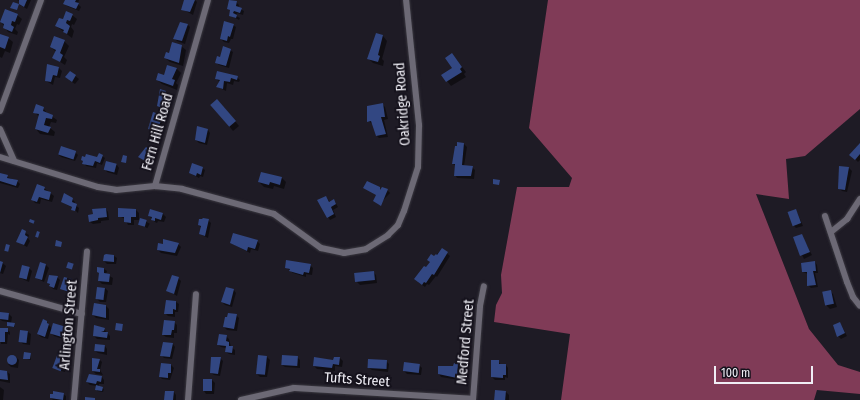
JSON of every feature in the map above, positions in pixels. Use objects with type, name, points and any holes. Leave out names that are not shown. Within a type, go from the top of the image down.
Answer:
[{"type":"street","points":[[0,111],[41,0]]},
{"type":"street","name":"Fern Hill Road","points":[[0,157],[98,187],[116,190],[155,186],[208,0]]},
{"type":"street","name":"Oakridge Road","points":[[155,186],[182,189],[274,214],[321,248],[344,253],[366,248],[388,235],[398,225],[418,167],[419,125],[406,0]]},
{"type":"street","points":[[0,129],[14,161]]},
{"type":"street","points":[[831,232],[847,219],[860,199]]},
{"type":"street","points":[[825,216],[847,282],[853,297],[860,306]]},
{"type":"street","name":"Arlington Street","points":[[74,400],[87,252]]},
{"type":"street","name":"Medford Street","points":[[473,400],[480,306],[484,286]]},
{"type":"street","points":[[0,291],[82,314]]},
{"type":"street","points":[[188,400],[196,294]]},
{"type":"street","name":"Tufts Street","points":[[241,400],[294,388],[473,400]]},
{"type":"shaded area","points":[[548,0],[860,0],[860,109],[805,156],[786,159],[789,199],[756,194],[809,329],[838,365],[860,372],[860,394],[817,390],[814,400],[561,400],[570,334],[494,322],[496,305],[502,293],[501,275],[517,187],[569,187],[572,178],[529,128]]},
{"type":"building","points":[[19,0],[27,0],[24,7],[19,4]]},
{"type":"building","points":[[65,0],[76,0],[75,2],[79,3],[76,9],[63,4]]},
{"type":"building","points":[[184,0],[195,0],[190,12],[181,10]]},
{"type":"building","points":[[229,0],[237,1],[236,6],[242,8],[240,13],[234,11],[233,13],[237,15],[236,18],[229,16],[230,10],[227,9]]},
{"type":"building","points":[[13,2],[19,4],[17,10],[10,8]]},
{"type":"building","points":[[5,9],[18,14],[15,22],[12,21],[11,25],[14,27],[12,32],[3,28],[4,24],[0,22]]},
{"type":"building","points":[[66,11],[73,14],[70,21],[67,20],[66,23],[70,26],[67,34],[63,32],[64,30],[55,26],[59,18],[63,19]]},
{"type":"building","points":[[224,21],[234,24],[230,37],[228,36],[227,41],[220,39]]},
{"type":"building","points":[[180,22],[188,24],[182,41],[173,39]]},
{"type":"building","points":[[376,33],[383,35],[378,55],[380,56],[378,62],[367,59]]},
{"type":"building","points":[[0,34],[9,37],[5,49],[0,47]]},
{"type":"building","points":[[54,36],[65,40],[60,53],[63,55],[60,62],[52,58],[56,50],[50,47]]},
{"type":"building","points":[[172,42],[182,45],[179,63],[164,58],[166,52],[169,53]]},
{"type":"building","points":[[223,46],[231,49],[226,66],[215,63],[217,56],[220,57]]},
{"type":"building","points":[[452,53],[462,67],[460,69],[462,72],[446,82],[441,75],[452,68],[445,58]]},
{"type":"building","points":[[47,64],[59,67],[57,76],[53,75],[51,82],[45,81]]},
{"type":"building","points":[[167,65],[177,68],[172,79],[175,80],[173,86],[156,80],[158,73],[164,75]]},
{"type":"building","points":[[70,71],[76,75],[72,82],[65,77]]},
{"type":"building","points":[[217,71],[238,76],[237,80],[231,78],[230,82],[224,81],[223,89],[216,87],[220,80],[215,79]]},
{"type":"building","points":[[160,89],[166,91],[164,98],[167,99],[167,104],[164,109],[157,106]]},
{"type":"building","points":[[217,99],[236,121],[229,127],[210,105]]},
{"type":"building","points":[[383,103],[385,117],[381,117],[386,134],[376,136],[371,121],[367,122],[367,106]]},
{"type":"building","points":[[36,104],[44,107],[43,111],[53,115],[52,119],[46,118],[44,125],[51,127],[48,133],[35,129],[39,114],[33,113]]},
{"type":"building","points":[[153,112],[162,115],[156,132],[148,129]]},
{"type":"building","points":[[197,126],[208,129],[205,143],[195,140]]},
{"type":"building","points":[[457,142],[464,143],[462,165],[473,166],[471,176],[454,176],[455,164],[452,164]]},
{"type":"building","points":[[860,143],[860,154],[855,160],[849,155]]},
{"type":"building","points":[[61,146],[76,151],[73,160],[58,155]]},
{"type":"building","points":[[146,147],[153,152],[147,162],[138,157]]},
{"type":"building","points":[[99,153],[103,155],[100,163],[95,161],[93,166],[82,164],[82,156],[85,157],[86,154],[97,157]]},
{"type":"building","points":[[123,155],[127,156],[126,163],[121,162]]},
{"type":"building","points":[[106,161],[117,164],[114,173],[104,170]]},
{"type":"building","points":[[192,163],[203,167],[201,175],[197,173],[196,176],[189,173]]},
{"type":"building","points":[[839,166],[849,167],[845,190],[838,189]]},
{"type":"building","points":[[261,172],[282,177],[280,185],[270,182],[269,185],[258,182]]},
{"type":"building","points":[[0,173],[8,175],[7,178],[18,180],[16,186],[0,181]]},
{"type":"building","points":[[493,179],[500,180],[499,185],[493,184]]},
{"type":"building","points":[[367,181],[380,187],[380,190],[382,187],[388,189],[381,206],[373,201],[376,195],[363,188]]},
{"type":"building","points":[[37,184],[45,187],[44,190],[51,192],[49,200],[39,197],[37,202],[31,200]]},
{"type":"building","points":[[64,193],[73,198],[72,202],[77,204],[75,211],[71,210],[72,207],[61,202]]},
{"type":"building","points":[[326,196],[329,202],[334,199],[336,204],[331,207],[334,214],[327,218],[317,200]]},
{"type":"building","points":[[106,208],[107,217],[98,218],[98,220],[89,222],[88,215],[93,214],[92,209]]},
{"type":"building","points":[[118,208],[136,209],[136,217],[131,217],[131,223],[124,222],[124,217],[118,217]]},
{"type":"building","points":[[150,209],[163,213],[161,220],[155,218],[155,221],[151,220],[152,217],[148,216]]},
{"type":"building","points":[[796,209],[801,223],[793,226],[788,212]]},
{"type":"building","points":[[140,218],[147,220],[145,227],[138,225]]},
{"type":"building","points":[[30,219],[35,221],[34,224],[29,222]]},
{"type":"building","points":[[199,219],[209,219],[205,236],[199,234],[201,226],[198,225]]},
{"type":"building","points":[[22,229],[26,231],[25,235],[28,237],[24,245],[16,242]]},
{"type":"building","points":[[37,231],[40,232],[38,238],[35,237]]},
{"type":"building","points":[[233,233],[258,240],[255,249],[248,247],[247,251],[230,243]]},
{"type":"building","points":[[802,234],[810,252],[800,256],[793,237]]},
{"type":"building","points":[[163,239],[179,243],[175,253],[157,250],[158,243],[163,244]]},
{"type":"building","points":[[56,240],[62,242],[61,247],[55,246]]},
{"type":"building","points":[[6,244],[10,245],[8,252],[4,251]]},
{"type":"building","points":[[442,248],[448,252],[434,275],[432,274],[426,283],[424,282],[422,285],[414,279],[424,266],[426,267],[430,262],[427,260],[431,254],[434,256],[436,254],[437,255]]},
{"type":"building","points":[[104,255],[114,255],[114,262],[103,261]]},
{"type":"building","points":[[286,260],[311,264],[309,273],[304,272],[303,275],[289,271],[290,269],[285,268]]},
{"type":"building","points":[[0,261],[3,262],[0,273]]},
{"type":"building","points":[[815,261],[816,271],[813,271],[816,285],[807,286],[807,272],[802,272],[801,263]]},
{"type":"building","points":[[40,262],[46,264],[42,280],[35,278]]},
{"type":"building","points":[[68,262],[74,264],[72,270],[66,268]]},
{"type":"building","points":[[22,265],[30,267],[27,280],[19,278]]},
{"type":"building","points":[[97,267],[104,268],[104,273],[110,274],[109,282],[98,281],[99,273],[97,272]]},
{"type":"building","points":[[374,271],[375,280],[355,282],[354,273]]},
{"type":"building","points":[[49,275],[58,276],[54,288],[49,286],[50,284],[47,283]]},
{"type":"building","points":[[172,275],[179,277],[174,294],[166,291]]},
{"type":"building","points":[[64,277],[72,279],[69,292],[60,289]]},
{"type":"building","points":[[97,287],[105,288],[103,300],[96,299]]},
{"type":"building","points":[[226,287],[234,289],[230,305],[221,302]]},
{"type":"building","points":[[831,290],[834,304],[825,306],[822,292]]},
{"type":"building","points":[[166,300],[176,301],[176,310],[173,309],[173,314],[164,314]]},
{"type":"building","points":[[94,303],[106,305],[106,318],[92,315]]},
{"type":"building","points":[[0,312],[9,313],[8,320],[0,319]]},
{"type":"building","points":[[228,313],[237,314],[234,329],[223,327],[225,317],[227,317]]},
{"type":"building","points":[[43,319],[49,324],[45,337],[37,334]]},
{"type":"building","points":[[164,320],[175,321],[174,330],[172,330],[171,335],[162,335]]},
{"type":"building","points":[[7,322],[15,323],[14,327],[7,326]]},
{"type":"building","points":[[840,322],[845,333],[837,337],[833,325]]},
{"type":"building","points":[[53,323],[67,327],[64,338],[50,334]]},
{"type":"building","points":[[116,323],[123,324],[122,331],[115,330]]},
{"type":"building","points":[[94,325],[105,328],[104,331],[101,332],[108,332],[107,338],[93,336]]},
{"type":"building","points":[[0,328],[8,328],[8,332],[5,332],[5,342],[0,342]]},
{"type":"building","points":[[20,330],[28,331],[26,343],[19,342]]},
{"type":"building","points":[[219,334],[227,335],[226,341],[229,342],[229,346],[233,346],[232,353],[225,352],[226,346],[217,345]]},
{"type":"building","points":[[163,342],[173,343],[170,357],[160,356]]},
{"type":"building","points":[[95,344],[105,345],[104,352],[94,351]]},
{"type":"building","points":[[24,352],[31,353],[30,359],[23,359]]},
{"type":"building","points":[[58,353],[66,356],[61,371],[52,368]]},
{"type":"building","points":[[10,355],[14,355],[17,360],[14,365],[10,365],[7,362],[7,358]]},
{"type":"building","points":[[258,355],[267,356],[265,375],[256,374]]},
{"type":"building","points":[[282,355],[298,356],[297,366],[281,365]]},
{"type":"building","points":[[211,357],[221,357],[218,374],[210,373]]},
{"type":"building","points":[[314,357],[333,360],[334,357],[340,357],[339,365],[333,364],[332,368],[313,366]]},
{"type":"building","points":[[92,358],[100,359],[97,369],[100,369],[100,372],[92,371]]},
{"type":"building","points":[[368,359],[387,360],[387,369],[368,368]]},
{"type":"building","points":[[491,360],[499,360],[499,364],[506,364],[506,375],[503,375],[503,378],[491,377]]},
{"type":"building","points":[[404,362],[420,364],[419,373],[403,371]]},
{"type":"building","points":[[161,363],[171,364],[171,373],[168,373],[168,378],[159,377]]},
{"type":"building","points":[[454,363],[458,364],[457,378],[438,374],[438,366],[453,366]]},
{"type":"building","points":[[0,370],[7,371],[8,380],[0,379]]},
{"type":"building","points":[[89,374],[102,376],[101,382],[97,381],[96,384],[86,382]]},
{"type":"building","points":[[203,379],[212,379],[212,391],[203,391]]},
{"type":"building","points":[[96,385],[103,387],[102,391],[95,390]]},
{"type":"building","points":[[495,390],[506,391],[505,400],[494,400]]},
{"type":"building","points":[[53,391],[64,393],[63,400],[50,398],[50,394],[53,394]]},
{"type":"building","points":[[165,391],[174,391],[173,400],[164,400]]},
{"type":"building","points":[[85,397],[95,398],[95,400],[85,400]]}]
